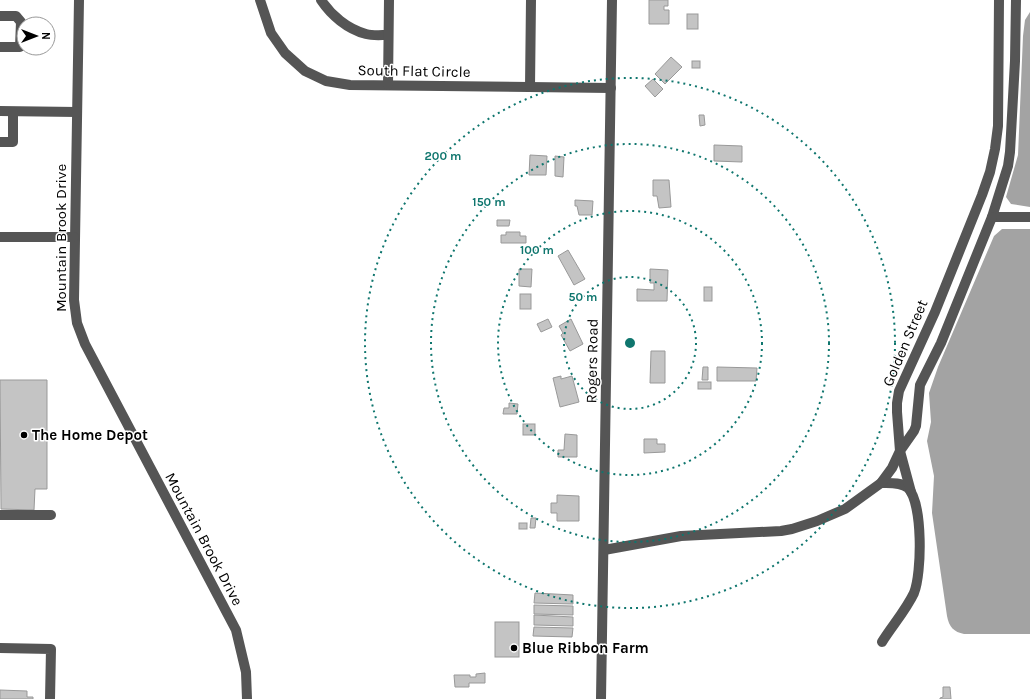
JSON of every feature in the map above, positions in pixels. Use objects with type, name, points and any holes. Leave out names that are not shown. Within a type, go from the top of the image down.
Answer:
[{"type":"street","name":"Mountain Brook Drive","points":[[79,0],[74,237],[74,300],[77,323],[85,344],[236,630],[246,672],[247,699]]},
{"type":"street","name":"South Flat Circle","points":[[260,0],[271,33],[285,53],[305,71],[326,81],[350,85],[611,88]]},
{"type":"street","points":[[320,0],[328,11],[341,22],[354,29],[366,34],[388,34]]},
{"type":"street","points":[[388,85],[389,0]]},
{"type":"street","points":[[530,87],[531,0]]},
{"type":"street","name":"Rogers Road","points":[[602,699],[612,0]]},
{"type":"street","name":"Golden Street","points":[[604,550],[681,536],[774,532],[792,529],[817,521],[844,509],[881,483],[892,468],[900,451],[897,407],[899,391],[953,270],[985,188],[993,161],[998,126],[999,0]]},
{"type":"street","points":[[882,642],[911,599],[917,580],[920,552],[916,507],[900,451],[916,426],[920,385],[941,343],[992,217],[1008,166],[1015,61],[1016,0]]},
{"type":"street","points":[[0,16],[16,16],[21,22],[20,47],[0,47]]},
{"type":"street","points":[[0,112],[77,112]]},
{"type":"street","points":[[0,142],[13,142],[13,112]]},
{"type":"street","points":[[992,217],[1030,217]]},
{"type":"street","points":[[0,237],[74,237]]},
{"type":"street","points":[[881,483],[901,484],[907,487],[911,492]]},
{"type":"street","points":[[0,514],[51,515]]},
{"type":"street","points":[[0,648],[51,649],[50,699]]},
{"type":"shaded area","points":[[1030,12],[1030,207],[1011,204],[1006,197],[1018,155],[1023,36],[1025,20]]},
{"type":"shaded area","points":[[1002,229],[1030,229],[1030,634],[964,634],[957,632],[952,628],[948,620],[932,513],[934,476],[927,441],[931,422],[929,393],[938,367],[994,236]]},
{"type":"building","points":[[649,0],[668,0],[668,6],[664,6],[664,10],[669,10],[669,24],[649,24]]},
{"type":"building","points":[[687,14],[698,14],[698,29],[687,29]]},
{"type":"building","points":[[671,57],[682,67],[665,84],[655,74]]},
{"type":"building","points":[[692,61],[700,61],[700,68],[692,68]]},
{"type":"building","points":[[653,79],[663,89],[655,97],[645,86]]},
{"type":"building","points":[[699,115],[704,115],[705,125],[700,126]]},
{"type":"building","points":[[714,145],[742,146],[742,162],[714,161]]},
{"type":"building","points":[[530,155],[547,156],[546,175],[529,175]]},
{"type":"building","points":[[555,156],[564,157],[563,177],[555,176]]},
{"type":"building","points":[[653,180],[669,180],[671,207],[659,208],[657,196],[653,196]]},
{"type":"building","points":[[575,200],[593,201],[592,215],[579,215],[577,206],[575,206]]},
{"type":"building","points":[[497,220],[510,220],[509,226],[497,226]]},
{"type":"building","points":[[506,232],[520,232],[520,236],[526,236],[526,243],[501,243],[501,235],[506,235]]},
{"type":"building","points":[[568,250],[585,279],[574,285],[558,256]]},
{"type":"building","points":[[519,269],[532,269],[531,287],[519,286]]},
{"type":"building","points":[[650,269],[668,270],[667,301],[637,301],[637,289],[654,290],[654,283],[650,283]]},
{"type":"building","points":[[704,287],[712,287],[712,301],[704,301]]},
{"type":"building","points":[[520,294],[531,294],[531,309],[520,309]]},
{"type":"building","points":[[548,319],[552,327],[541,332],[537,324]]},
{"type":"building","points":[[571,319],[583,344],[570,351],[561,335],[563,333],[559,326]]},
{"type":"building","points":[[651,351],[665,351],[665,383],[650,383]]},
{"type":"building","points":[[703,367],[708,367],[708,380],[702,380]]},
{"type":"building","points":[[717,367],[757,368],[756,381],[717,381]]},
{"type":"building","points":[[561,376],[561,379],[572,376],[579,402],[560,407],[553,378]]},
{"type":"building","name":"The Home Depot","points":[[0,380],[47,380],[47,489],[35,489],[34,510],[1,509]]},
{"type":"building","points":[[698,382],[711,382],[711,389],[698,389]]},
{"type":"building","points":[[509,403],[518,404],[517,414],[503,414],[504,408],[509,408]]},
{"type":"building","points":[[523,424],[535,424],[535,435],[523,435]]},
{"type":"building","points":[[565,434],[577,435],[577,457],[558,457],[558,450],[564,450]]},
{"type":"building","points":[[644,439],[657,439],[657,444],[665,444],[665,452],[644,453]]},
{"type":"building","points":[[557,495],[579,496],[579,521],[557,521],[557,513],[551,513],[551,503],[557,503]]},
{"type":"building","points":[[531,518],[536,518],[535,528],[530,528]]},
{"type":"building","points":[[519,523],[527,523],[527,529],[519,529]]},
{"type":"building","points":[[535,593],[573,595],[573,604],[534,603]]},
{"type":"building","points":[[534,605],[573,606],[573,615],[534,614]]},
{"type":"building","points":[[534,615],[573,617],[573,626],[534,625]]},
{"type":"building","points":[[495,622],[519,622],[519,657],[495,657]]},
{"type":"building","points":[[534,627],[573,628],[572,637],[533,636]]},
{"type":"building","points":[[485,673],[485,683],[469,683],[469,687],[455,687],[454,675],[470,675],[470,677],[476,677],[476,674]]},
{"type":"building","points":[[943,687],[950,687],[951,699],[940,699],[943,697]]},
{"type":"building","points":[[0,690],[27,691],[27,697],[33,697],[33,699],[0,699]]},
{"type":"place","name":"The Home Depot","points":[[24,435]]},
{"type":"place","name":"Blue Ribbon Farm","points":[[514,648]]}]
